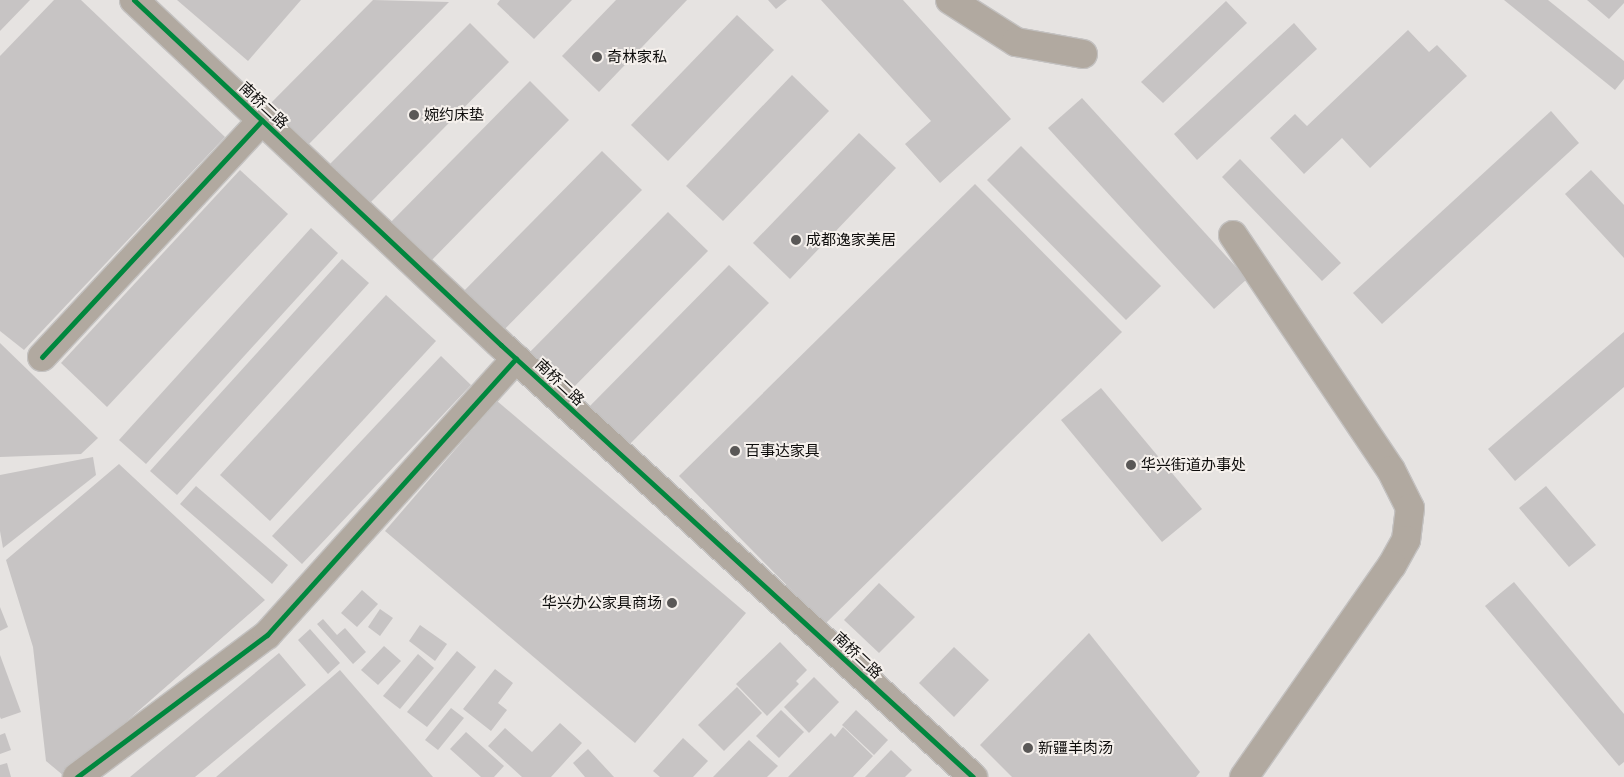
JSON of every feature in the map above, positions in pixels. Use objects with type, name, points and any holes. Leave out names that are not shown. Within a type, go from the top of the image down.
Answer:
[{"type":"street","name":"南桥二路","points":[[134,0],[516,358],[973,777]]},
{"type":"street","points":[[950,0],[1016,42],[1083,54]]},
{"type":"street","points":[[42,357],[262,120]]},
{"type":"street","points":[[1233,235],[1391,470],[1410,508],[1406,540],[1392,565],[1244,777]]},
{"type":"street","points":[[77,777],[267,634],[516,358]]},
{"type":"building","points":[[0,0],[30,0],[0,31]]},
{"type":"building","points":[[54,0],[81,0],[225,137],[24,350],[0,331],[0,56]]},
{"type":"building","points":[[177,0],[301,0],[248,61]]},
{"type":"building","points":[[373,0],[449,2],[306,147],[266,108]]},
{"type":"building","points":[[500,0],[572,0],[534,39],[497,4]]},
{"type":"building","points":[[616,0],[687,0],[599,92],[562,56]]},
{"type":"building","points":[[768,0],[787,0],[776,9]]},
{"type":"building","points":[[821,0],[903,0],[1011,119],[940,183],[905,144],[931,121]]},
{"type":"building","points":[[1504,0],[1548,0],[1624,61],[1624,79],[1615,90]]},
{"type":"building","points":[[1587,0],[1624,0],[1624,3],[1609,19]]},
{"type":"building","points":[[1226,1],[1247,23],[1163,103],[1141,82]]},
{"type":"building","points":[[737,15],[774,50],[668,161],[631,125]]},
{"type":"building","points":[[470,23],[509,62],[366,207],[326,168]]},
{"type":"building","points":[[1294,23],[1317,49],[1197,160],[1174,134]]},
{"type":"building","points":[[1408,30],[1429,52],[1437,45],[1467,76],[1370,168],[1342,138],[1304,174],[1270,138],[1295,114],[1307,126]]},
{"type":"building","points":[[792,75],[829,111],[723,221],[686,186]]},
{"type":"building","points":[[530,81],[569,120],[427,265],[387,226]]},
{"type":"building","points":[[1082,98],[1247,279],[1214,309],[1048,128]]},
{"type":"building","points":[[1551,111],[1579,143],[1382,324],[1353,293]]},
{"type":"building","points":[[859,133],[896,168],[790,279],[753,243]]},
{"type":"building","points":[[1021,146],[1161,286],[1126,320],[987,180]]},
{"type":"building","points":[[602,151],[642,190],[499,335],[459,296]]},
{"type":"building","points":[[1240,159],[1341,263],[1322,281],[1222,177]]},
{"type":"building","points":[[240,170],[288,214],[107,407],[61,363]]},
{"type":"building","points":[[1591,170],[1624,205],[1624,258],[1565,194]]},
{"type":"building","points":[[975,184],[1122,332],[825,624],[679,476]]},
{"type":"building","points":[[668,212],[708,251],[565,396],[525,357]]},
{"type":"building","points":[[311,228],[338,253],[146,464],[119,440]]},
{"type":"building","points":[[342,259],[369,283],[177,495],[150,471]]},
{"type":"building","points":[[729,265],[769,303],[626,448],[586,410]]},
{"type":"building","points":[[386,295],[436,341],[270,521],[220,475]]},
{"type":"building","points":[[1624,332],[1624,387],[1515,481],[1488,449]]},
{"type":"building","points":[[0,343],[98,438],[81,454],[0,457]]},
{"type":"building","points":[[441,356],[471,385],[302,564],[272,536]]},
{"type":"building","name":"华兴街道办事处","points":[[1101,388],[1202,509],[1162,542],[1061,420]]},
{"type":"building","points":[[497,401],[746,613],[635,743],[385,531]]},
{"type":"building","points":[[93,457],[96,475],[3,548],[0,531],[0,475]]},
{"type":"building","points":[[119,464],[265,600],[64,776],[46,761],[33,647],[6,560]]},
{"type":"building","points":[[196,486],[288,565],[272,584],[180,504]]},
{"type":"building","points":[[1546,486],[1596,545],[1569,567],[1519,508]]},
{"type":"building","points":[[1514,582],[1624,714],[1624,762],[1619,766],[1485,606]]},
{"type":"building","points":[[879,583],[915,617],[879,653],[844,620]]},
{"type":"building","points":[[362,590],[378,604],[357,627],[341,613]]},
{"type":"building","points":[[0,607],[8,627],[0,631]]},
{"type":"building","points":[[380,609],[393,618],[380,636],[368,627]]},
{"type":"building","points":[[323,619],[337,635],[345,628],[366,652],[353,664],[317,624]]},
{"type":"building","points":[[420,625],[447,644],[435,661],[409,641]]},
{"type":"building","points":[[310,629],[340,663],[328,674],[298,640]]},
{"type":"building","points":[[1089,633],[1200,772],[1196,777],[1012,777],[980,745]]},
{"type":"building","points":[[780,642],[807,670],[796,681],[799,684],[767,716],[736,684]]},
{"type":"building","points":[[384,646],[401,661],[378,685],[361,670]]},
{"type":"building","points":[[954,647],[989,680],[954,717],[919,683]]},
{"type":"building","points":[[457,651],[476,667],[427,727],[407,712]]},
{"type":"building","points":[[279,653],[306,685],[195,777],[130,777]]},
{"type":"building","points":[[418,654],[434,668],[400,709],[383,696]]},
{"type":"building","points":[[0,655],[21,712],[1,719],[0,717]]},
{"type":"building","points":[[495,669],[513,683],[498,703],[507,710],[491,731],[463,709]]},
{"type":"building","points":[[340,670],[433,777],[216,777]]},
{"type":"building","points":[[814,677],[839,702],[809,733],[784,707]]},
{"type":"building","points":[[737,687],[762,713],[724,751],[698,725]]},
{"type":"building","points":[[451,708],[464,718],[438,750],[425,740]]},
{"type":"building","points":[[781,710],[804,732],[779,758],[756,736]]},
{"type":"building","points":[[856,710],[888,740],[874,755],[842,725]]},
{"type":"building","points":[[560,723],[582,743],[551,777],[522,777],[488,746],[505,728],[532,752]]},
{"type":"building","points":[[843,727],[873,756],[853,777],[788,777],[831,733],[835,737]]},
{"type":"building","points":[[466,732],[504,766],[494,777],[481,777],[450,749]]},
{"type":"building","points":[[5,733],[11,750],[0,754],[0,735]]},
{"type":"building","points":[[683,738],[708,761],[693,777],[660,777],[653,771]]},
{"type":"building","points":[[749,740],[778,766],[767,777],[713,777]]},
{"type":"building","points":[[588,749],[614,777],[585,777],[573,763]]},
{"type":"building","points":[[891,750],[912,770],[905,777],[865,777]]},
{"type":"building","points":[[7,763],[11,777],[0,777],[0,765]]},
{"type":"cycle path","points":[[134,0],[501,345],[973,777]]},
{"type":"cycle path","points":[[42,357],[262,120]]},
{"type":"cycle path","points":[[77,777],[267,635],[516,358]]},
{"type":"place","name":"奇林家私","points":[[597,57]]},
{"type":"place","name":"婉约床垫","points":[[414,115]]},
{"type":"place","name":"成都逸家美居","points":[[796,240]]},
{"type":"place","name":"百事达家具","points":[[735,451]]},
{"type":"place","name":"华兴街道办事处","points":[[1131,465]]},
{"type":"place","name":"华兴办公家具商场","points":[[672,603]]},
{"type":"place","name":"新疆羊肉汤","points":[[1028,748]]}]
